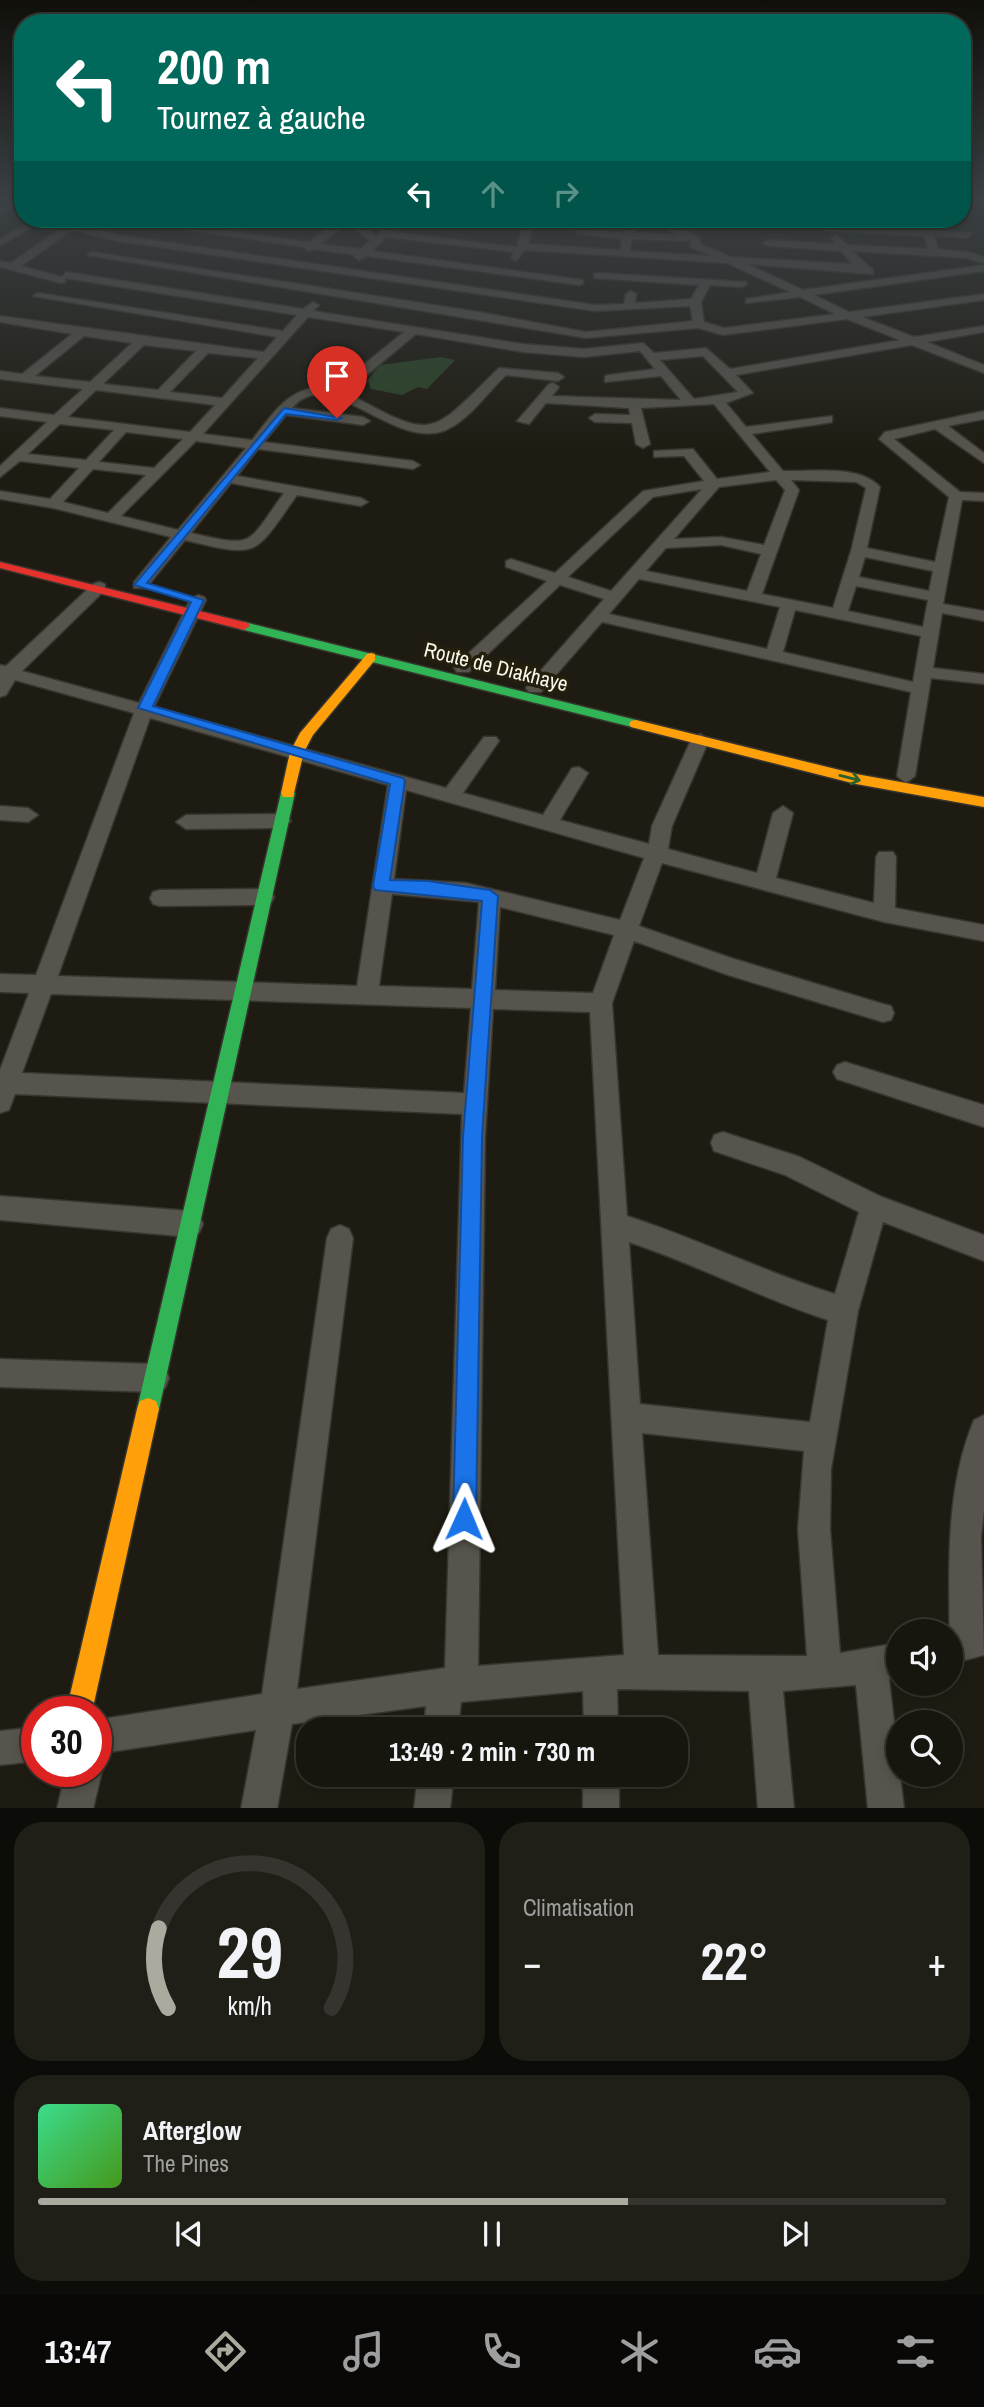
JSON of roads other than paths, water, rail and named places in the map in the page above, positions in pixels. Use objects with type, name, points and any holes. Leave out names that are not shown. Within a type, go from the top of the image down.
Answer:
[{"type":"main road","name":"Route de Diakhaye","points":[[0,554],[140,585],[195,605],[371,657],[700,740],[856,779],[984,802]]},
{"type":"main road","name":"Route de Diakhaye","points":[[0,565],[195,605],[906,776],[984,788]]},
{"type":"main road","points":[[83,1696],[296,751],[307,733],[371,657]]},
{"type":"street","points":[[56,283],[33,300],[143,312],[286,335]]},
{"type":"street","points":[[102,283],[566,353],[706,352],[747,393],[716,399],[634,403],[546,399]]},
{"type":"street","points":[[178,328],[246,283]]},
{"type":"street","points":[[281,283],[541,325],[586,335],[630,333],[699,324],[723,332],[801,293],[862,283]]},
{"type":"street","points":[[112,517],[194,436],[331,283]]},
{"type":"street","points":[[368,324],[401,283]]},
{"type":"street","points":[[427,283],[595,308],[695,302]]},
{"type":"street","points":[[462,338],[501,283]]},
{"type":"street","points":[[284,411],[367,415],[418,430],[436,428],[453,421],[503,371],[560,303],[580,283]]},
{"type":"street","points":[[628,283],[629,307]]},
{"type":"street","points":[[699,324],[696,294],[705,283]]},
{"type":"street","points":[[731,283],[742,284],[756,314]]},
{"type":"street","points":[[780,283],[847,315],[984,369]]},
{"type":"street","points":[[890,283],[984,343]]},
{"type":"street","points":[[756,314],[847,315],[984,297]]},
{"type":"street","points":[[121,338],[143,312]]},
{"type":"street","points":[[9,317],[141,341],[267,355]]},
{"type":"street","points":[[729,373],[984,329]]},
{"type":"street","points":[[338,393],[413,331]]},
{"type":"street","points":[[25,378],[81,332]]},
{"type":"street","points":[[630,333],[689,401]]},
{"type":"street","points":[[155,342],[167,335]]},
{"type":"street","points":[[1,471],[141,341]]},
{"type":"street","points":[[160,395],[206,348]]},
{"type":"street","points":[[524,421],[546,399],[558,377],[566,353]]},
{"type":"street","points":[[503,371],[558,377]]},
{"type":"street","points":[[609,379],[664,372]]},
{"type":"street","points":[[0,375],[225,402]]},
{"type":"street","points":[[140,585],[184,535],[295,397],[306,393],[338,393],[367,415]]},
{"type":"street","points":[[716,399],[793,490],[753,596]]},
{"type":"street","points":[[634,403],[643,444]]},
{"type":"street","points":[[0,412],[257,444],[346,445],[413,466]]},
{"type":"street","points":[[346,445],[367,415]]},
{"type":"street","points":[[984,415],[890,435],[886,439],[956,496],[984,497]]},
{"type":"street","points":[[596,418],[638,419]]},
{"type":"street","points":[[743,431],[827,419]]},
{"type":"street","points":[[938,425],[983,458]]},
{"type":"street","points":[[53,504],[124,427]]},
{"type":"street","points":[[659,454],[688,452],[714,484]]},
{"type":"street","points":[[19,457],[155,472]]},
{"type":"street","points":[[463,668],[648,495],[714,484],[781,475],[859,478],[873,487],[859,551],[839,614]]},
{"type":"street","points":[[229,480],[361,502]]},
{"type":"street","points":[[535,688],[714,484]]},
{"type":"street","points":[[0,495],[112,517],[236,548],[248,547],[256,542],[293,490]]},
{"type":"street","points":[[906,776],[941,568],[956,496]]},
{"type":"street","points":[[663,544],[721,541],[770,551]]},
{"type":"street","points":[[859,551],[941,568]]},
{"type":"street","points":[[511,564],[614,597]]},
{"type":"street","points":[[635,573],[930,633]]},
{"type":"street","points":[[851,580],[984,616]]},
{"type":"street","points":[[0,691],[5,671],[99,587]]},
{"type":"street","points":[[773,656],[789,604]]},
{"type":"street","points":[[195,605],[145,708],[3,1093],[220,1093],[475,1104]]},
{"type":"street","points":[[598,616],[773,656],[922,681],[984,679]]},
{"type":"street","points":[[5,671],[145,708],[657,854],[884,914],[984,933]]},
{"type":"street","points":[[642,1673],[601,1003],[648,869],[657,854],[662,827],[700,740]]},
{"type":"street","points":[[451,796],[490,741]]},
{"type":"street","points":[[548,823],[579,773]]},
{"type":"street","points":[[367,995],[398,781]]},
{"type":"street","points":[[0,813],[28,815]]},
{"type":"street","points":[[765,882],[783,813]]},
{"type":"street","points":[[186,822],[281,821]]},
{"type":"street","points":[[884,914],[886,857]]},
{"type":"street","points":[[381,886],[428,887],[490,896],[600,926],[627,930],[728,966],[883,1013]]},
{"type":"street","points":[[444,1717],[454,1684],[475,1104],[490,896]]},
{"type":"street","points":[[160,898],[264,897]]},
{"type":"street","points":[[0,983],[601,1003]]},
{"type":"street","points":[[845,1072],[984,1116]]},
{"type":"street","points":[[723,1143],[791,1165],[874,1206],[984,1248]]},
{"type":"street","points":[[825,1671],[814,1529],[816,1469],[844,1311],[874,1206]]},
{"type":"street","points":[[0,1208],[190,1224]]},
{"type":"street","points":[[614,1224],[671,1243],[769,1287],[844,1311]]},
{"type":"street","points":[[259,1808],[277,1709],[340,1238]]},
{"type":"street","points":[[0,1373],[155,1378]]},
{"type":"street","points":[[628,1417],[822,1438]]},
{"type":"street","points":[[967,1643],[965,1537],[973,1475],[984,1430]]},
{"type":"street","points":[[112,1735],[454,1684],[600,1672],[765,1676],[885,1664],[886,1808]]},
{"type":"street","points":[[600,1672],[600,1717]]},
{"type":"street","points":[[765,1676],[776,1808]]},
{"type":"street","points":[[0,1748],[21,1746]]},
{"type":"street","points":[[75,1808],[80,1787]]},
{"type":"street","points":[[432,1808],[434,1787]]},
{"type":"street","points":[[601,1787],[601,1808]]}]
